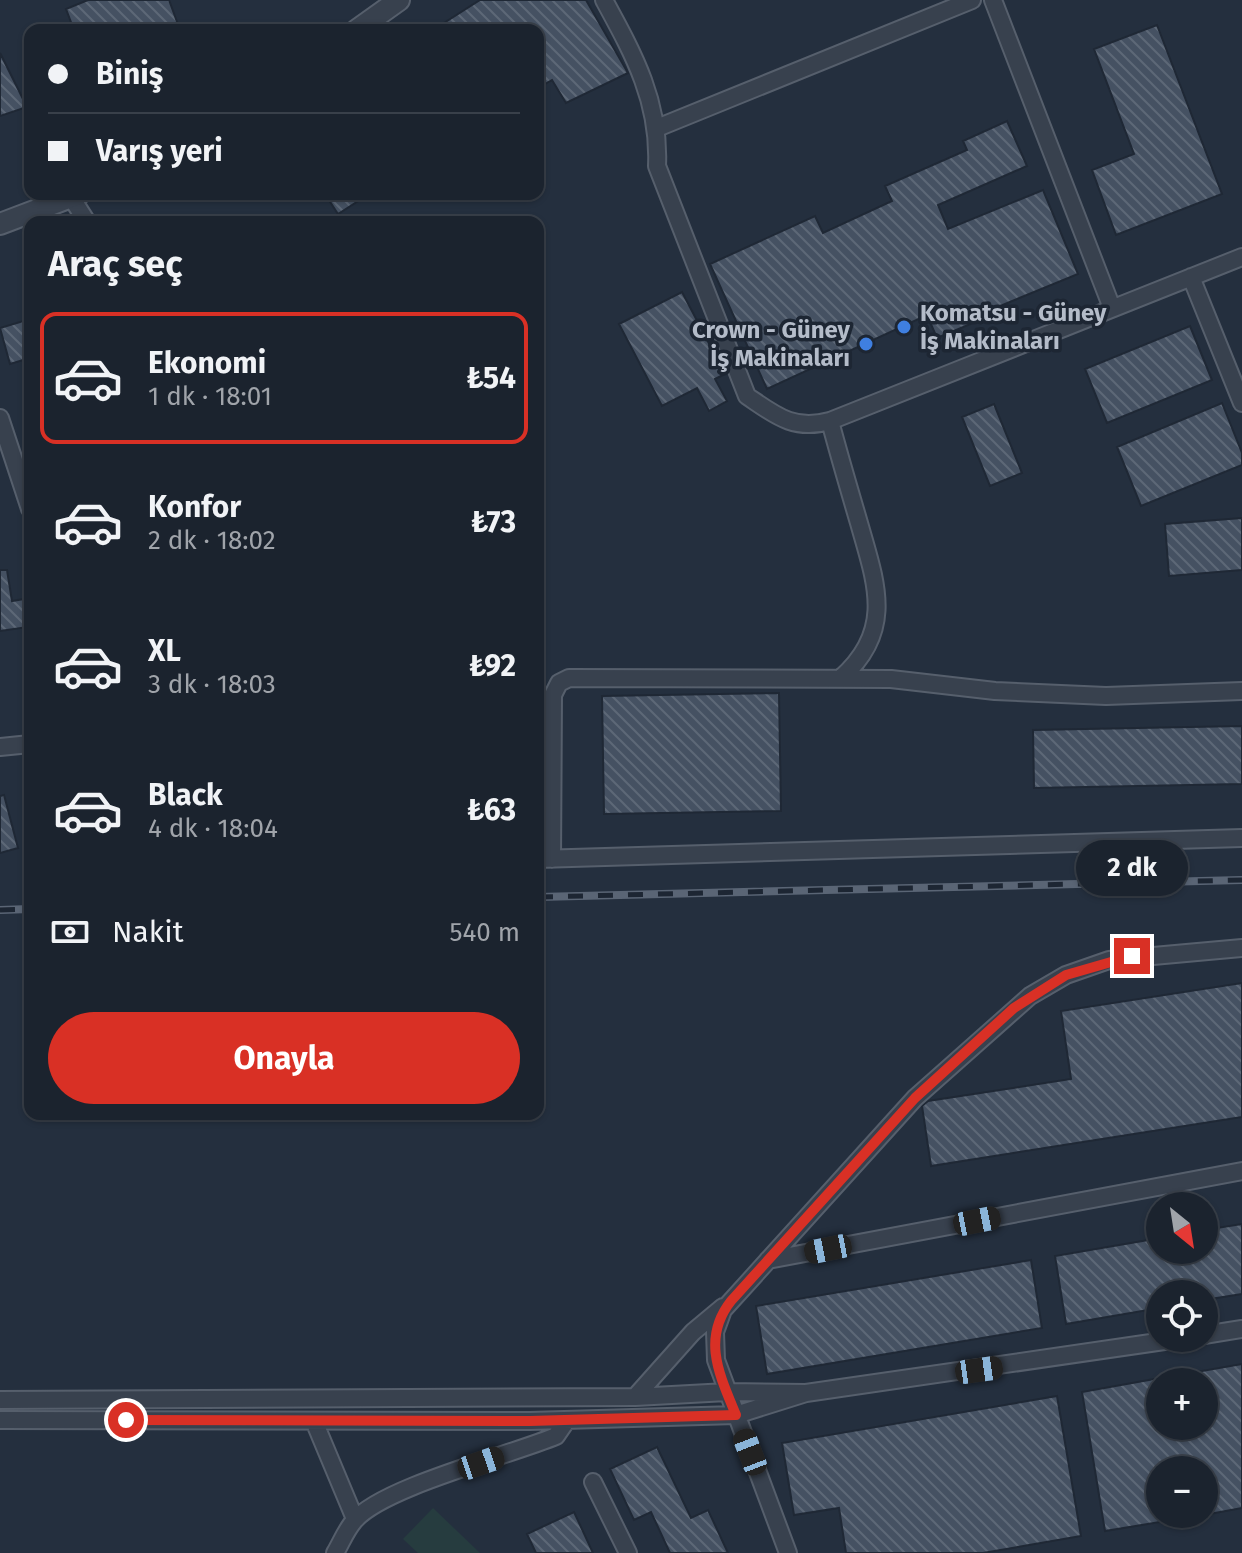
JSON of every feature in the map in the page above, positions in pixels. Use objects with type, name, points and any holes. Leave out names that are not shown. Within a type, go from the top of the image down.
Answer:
[{"type":"street","points":[[365,24],[399,0]]},
{"type":"street","points":[[604,0],[642,70],[657,128],[657,166],[747,396],[769,413],[791,423],[815,425],[830,421],[1238,258],[1242,277]]},
{"type":"street","points":[[657,128],[972,0]]},
{"type":"street","points":[[993,0],[1112,308]]},
{"type":"street","points":[[0,224],[64,200]]},
{"type":"street","points":[[1191,277],[1242,403]]},
{"type":"street","points":[[0,418],[24,491]]},
{"type":"street","points":[[830,421],[878,599],[872,636],[859,659],[841,678]]},
{"type":"street","points":[[1242,691],[1165,695],[1048,694],[891,679],[841,678],[563,680],[553,695],[545,859],[1242,838]]},
{"type":"street","points":[[0,747],[24,745]]},
{"type":"street","points":[[635,1397],[693,1332],[731,1301],[915,1098],[1030,996],[1066,975],[1109,960],[1242,948]]},
{"type":"street","points":[[768,1260],[1242,1171]]},
{"type":"street","points":[[731,1301],[718,1321],[714,1341],[727,1392],[788,1553]]},
{"type":"street","points":[[1218,1333],[1242,1329]]},
{"type":"street","points":[[0,1400],[635,1397],[727,1392],[806,1393],[1146,1344]]},
{"type":"street","points":[[0,1420],[567,1420],[736,1415],[806,1393]]},
{"type":"street","points":[[335,1553],[355,1519],[413,1488],[556,1436],[567,1420]]},
{"type":"street","points":[[314,1421],[355,1519]]},
{"type":"street","points":[[593,1482],[628,1553]]},
{"type":"green space","points":[[433,1508],[480,1553],[418,1553],[403,1539]]},
{"type":"building","points":[[88,0],[169,0],[178,24],[72,24],[66,9]]},
{"type":"building","points":[[480,0],[586,0],[628,73],[566,103],[552,80],[544,85],[544,24],[442,24]]},
{"type":"building","points":[[1157,25],[1222,194],[1116,235],[1092,170],[1134,154],[1094,49]]},
{"type":"building","points":[[0,53],[24,101],[24,108],[0,116]]},
{"type":"building","points":[[1007,121],[1027,166],[938,205],[948,229],[1043,190],[1078,274],[983,313],[985,318],[937,338],[927,315],[767,389],[710,264],[815,216],[823,233],[892,201],[885,186],[967,150],[963,141]]},
{"type":"building","points":[[329,200],[360,200],[338,214]]},
{"type":"building","points":[[682,292],[725,374],[715,379],[727,401],[709,411],[697,388],[662,406],[619,324]]},
{"type":"building","points":[[24,321],[24,360],[10,364],[0,328]]},
{"type":"building","points":[[1190,326],[1212,380],[1107,423],[1085,369]]},
{"type":"building","points":[[1222,403],[1242,453],[1242,465],[1141,506],[1117,447]]},
{"type":"building","points":[[994,404],[1022,473],[990,486],[962,417]]},
{"type":"building","points":[[1242,518],[1242,570],[1169,576],[1165,524]]},
{"type":"building","points":[[0,570],[7,570],[12,601],[24,599],[24,628],[0,631]]},
{"type":"building","points":[[779,693],[781,811],[604,814],[602,696]]},
{"type":"building","points":[[1242,726],[1242,784],[1034,788],[1033,730]]},
{"type":"building","points":[[4,795],[18,848],[0,853],[0,796]]},
{"type":"building","points":[[1242,983],[1242,1117],[931,1166],[922,1106],[928,1101],[1071,1079],[1061,1011]]},
{"type":"building","points":[[1242,1224],[1242,1294],[1218,1298],[1218,1280],[1146,1280],[1146,1310],[1066,1324],[1055,1256],[1146,1240],[1146,1264],[1218,1264],[1218,1228]]},
{"type":"building","points":[[1031,1260],[1042,1328],[767,1374],[756,1306]]},
{"type":"building","points":[[1242,1364],[1242,1508],[1218,1512],[1218,1456],[1146,1456],[1146,1524],[1105,1531],[1082,1392],[1146,1381],[1146,1440],[1218,1440],[1218,1368]]},
{"type":"building","points":[[1057,1396],[1081,1536],[983,1553],[846,1553],[839,1508],[794,1515],[782,1443]]},
{"type":"building","points":[[657,1447],[691,1518],[708,1510],[728,1553],[670,1553],[651,1512],[634,1520],[610,1469]]},
{"type":"building","points":[[574,1512],[593,1553],[536,1553],[527,1534]]},
{"type":"railway","points":[[544,897],[1242,880]]},
{"type":"railway","points":[[0,910],[24,909]]},
{"type":"place","name":"Komatsu - Güney İş Makinaları","points":[[904,327]]},
{"type":"place","name":"Crown - Güney İş Makinaları","points":[[866,344]]},
{"type":"route","points":[[126,1420],[530,1421],[736,1415],[714,1351],[715,1332],[723,1310],[915,1098],[1014,1008],[1066,975],[1087,966],[1132,956]]}]
